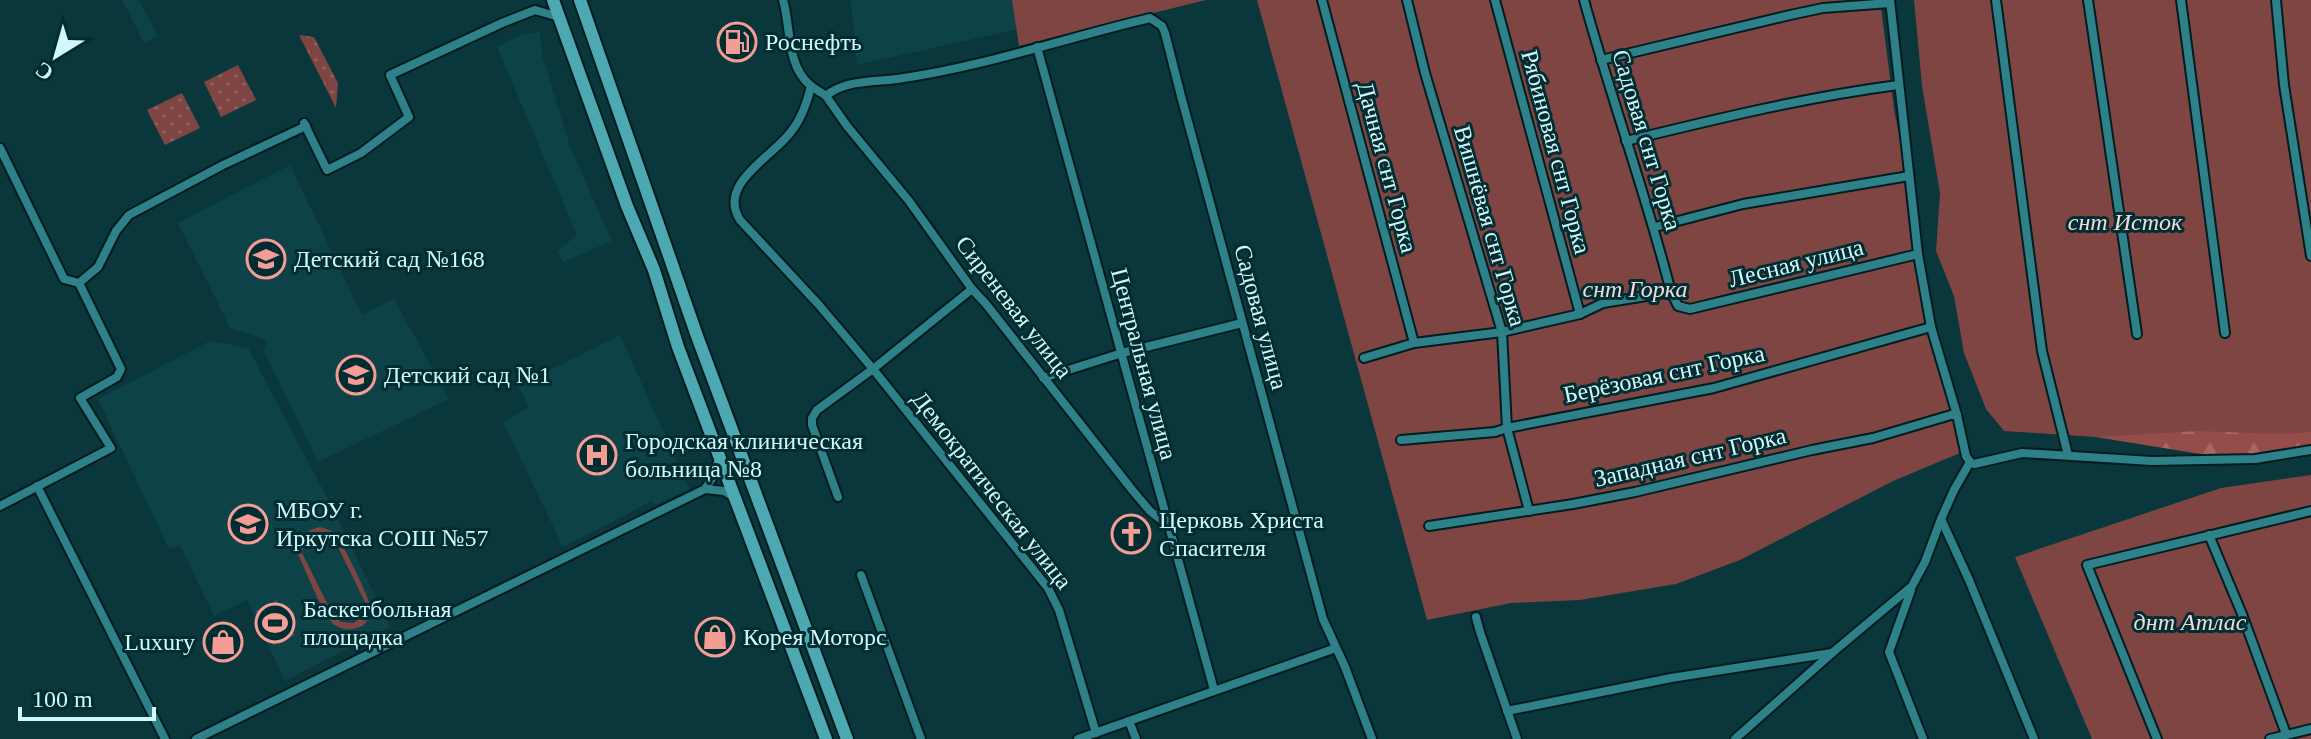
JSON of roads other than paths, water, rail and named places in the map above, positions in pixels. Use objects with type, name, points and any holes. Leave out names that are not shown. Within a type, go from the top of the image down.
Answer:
[{"type":"main road","points":[[580,0],[697,336],[847,739]]},
{"type":"main road","points":[[543,4],[559,17],[627,206],[654,270],[678,347],[826,739]]},
{"type":"street","points":[[783,0],[796,62],[811,86]]},
{"type":"street","name":"Дачная снт Горка","points":[[1322,0],[1414,343]]},
{"type":"street","name":"Вишнёвая снт Горка","points":[[1407,0],[1425,73],[1502,332],[1507,428],[1529,511]]},
{"type":"street","name":"Рябиновая снт Горка","points":[[1495,0],[1580,314]]},
{"type":"street","name":"Садовая снт Горка","points":[[1584,0],[1655,227],[1671,292]]},
{"type":"street","points":[[1996,0],[2042,351],[2068,455]]},
{"type":"street","points":[[2088,0],[2137,334]]},
{"type":"street","points":[[2181,0],[2225,333]]},
{"type":"street","points":[[2276,0],[2284,85],[2311,256]]},
{"type":"street","points":[[1601,60],[1823,8],[1890,1],[1918,254],[1931,327],[1970,462],[1974,464],[2022,453],[2152,461],[2265,458],[2311,450]]},
{"type":"street","points":[[79,283],[98,267],[116,231],[129,215],[305,124],[327,170],[361,153],[409,117],[390,75],[543,4],[559,17]]},
{"type":"street","name":"Садовая улица","points":[[826,96],[834,89],[848,85],[960,67],[1150,18],[1162,26],[1323,619],[1372,739]]},
{"type":"street","name":"Центральная улица","points":[[1037,47],[1214,690]]},
{"type":"street","points":[[1626,141],[1752,110],[1898,85]]},
{"type":"street","name":"Сиреневая улица","points":[[811,86],[834,106],[909,201],[972,289],[1133,491],[1150,511],[1170,527]]},
{"type":"street","name":"Демократическая улица","points":[[811,86],[793,129],[739,186],[735,209],[740,220],[873,369],[1048,588],[1062,620],[1096,733]]},
{"type":"street","points":[[0,148],[64,279],[79,283],[121,369],[117,377],[80,398],[111,448],[0,506]]},
{"type":"street","points":[[1655,227],[1743,204],[1909,176]]},
{"type":"street","name":"Лесная улица","points":[[1671,292],[1678,306],[1690,309],[1918,254]]},
{"type":"street","points":[[838,497],[812,425],[817,410],[972,289]]},
{"type":"street","points":[[1364,358],[1414,343],[1502,332],[1580,314],[1603,303],[1671,292]]},
{"type":"street","points":[[1043,378],[1122,353],[1242,323]]},
{"type":"street","name":"Берёзовая снт Горка","points":[[1401,440],[1495,432],[1714,388],[1931,327]]},
{"type":"street","name":"Западная снт Горка","points":[[1429,526],[1635,492],[1873,438],[1957,415]]},
{"type":"street","points":[[196,739],[705,489],[718,468],[719,455]]},
{"type":"street","points":[[1923,739],[1889,652],[1912,586],[1954,490],[1970,462]]},
{"type":"street","points":[[37,486],[165,739]]},
{"type":"street","points":[[705,489],[724,491],[736,498]]},
{"type":"street","points":[[2157,739],[2087,565],[2311,511]]},
{"type":"street","points":[[1941,519],[2034,739]]},
{"type":"street","points":[[2209,535],[2286,734]]},
{"type":"street","points":[[861,575],[921,739]]},
{"type":"street","points":[[1735,739],[1912,586]]},
{"type":"street","points":[[1476,617],[1517,739]]},
{"type":"street","points":[[1078,739],[1336,648]]},
{"type":"street","points":[[1507,711],[1671,678],[1832,653]]},
{"type":"street","points":[[1129,721],[1136,739]]},
{"type":"street","points":[[2270,739],[2311,729]]},
{"type":"place","name":"Роснефть","points":[[737,42]]},
{"type":"place","name":"Детский сад №168","points":[[266,259]]},
{"type":"place","name":"Детский сад №1","points":[[356,375]]},
{"type":"place","name":"Городская клиническая больница №8","points":[[597,455]]},
{"type":"place","name":"МБОУ г. Иркутска СОШ №57","points":[[248,524]]},
{"type":"place","name":"Церковь Христа Спасителя","points":[[1131,534]]},
{"type":"place","name":"Баскетбольная площадка","points":[[275,623]]},
{"type":"place","name":"Корея Моторс","points":[[715,637]]},
{"type":"place","name":"Luxury","points":[[223,642]]},
{"type":"park label","name":"снт Исток","points":[[2125,222]]},
{"type":"park label","name":"снт Горка","points":[[1635,289]]},
{"type":"park label","name":"днт Атлас","points":[[2190,622]]}]
